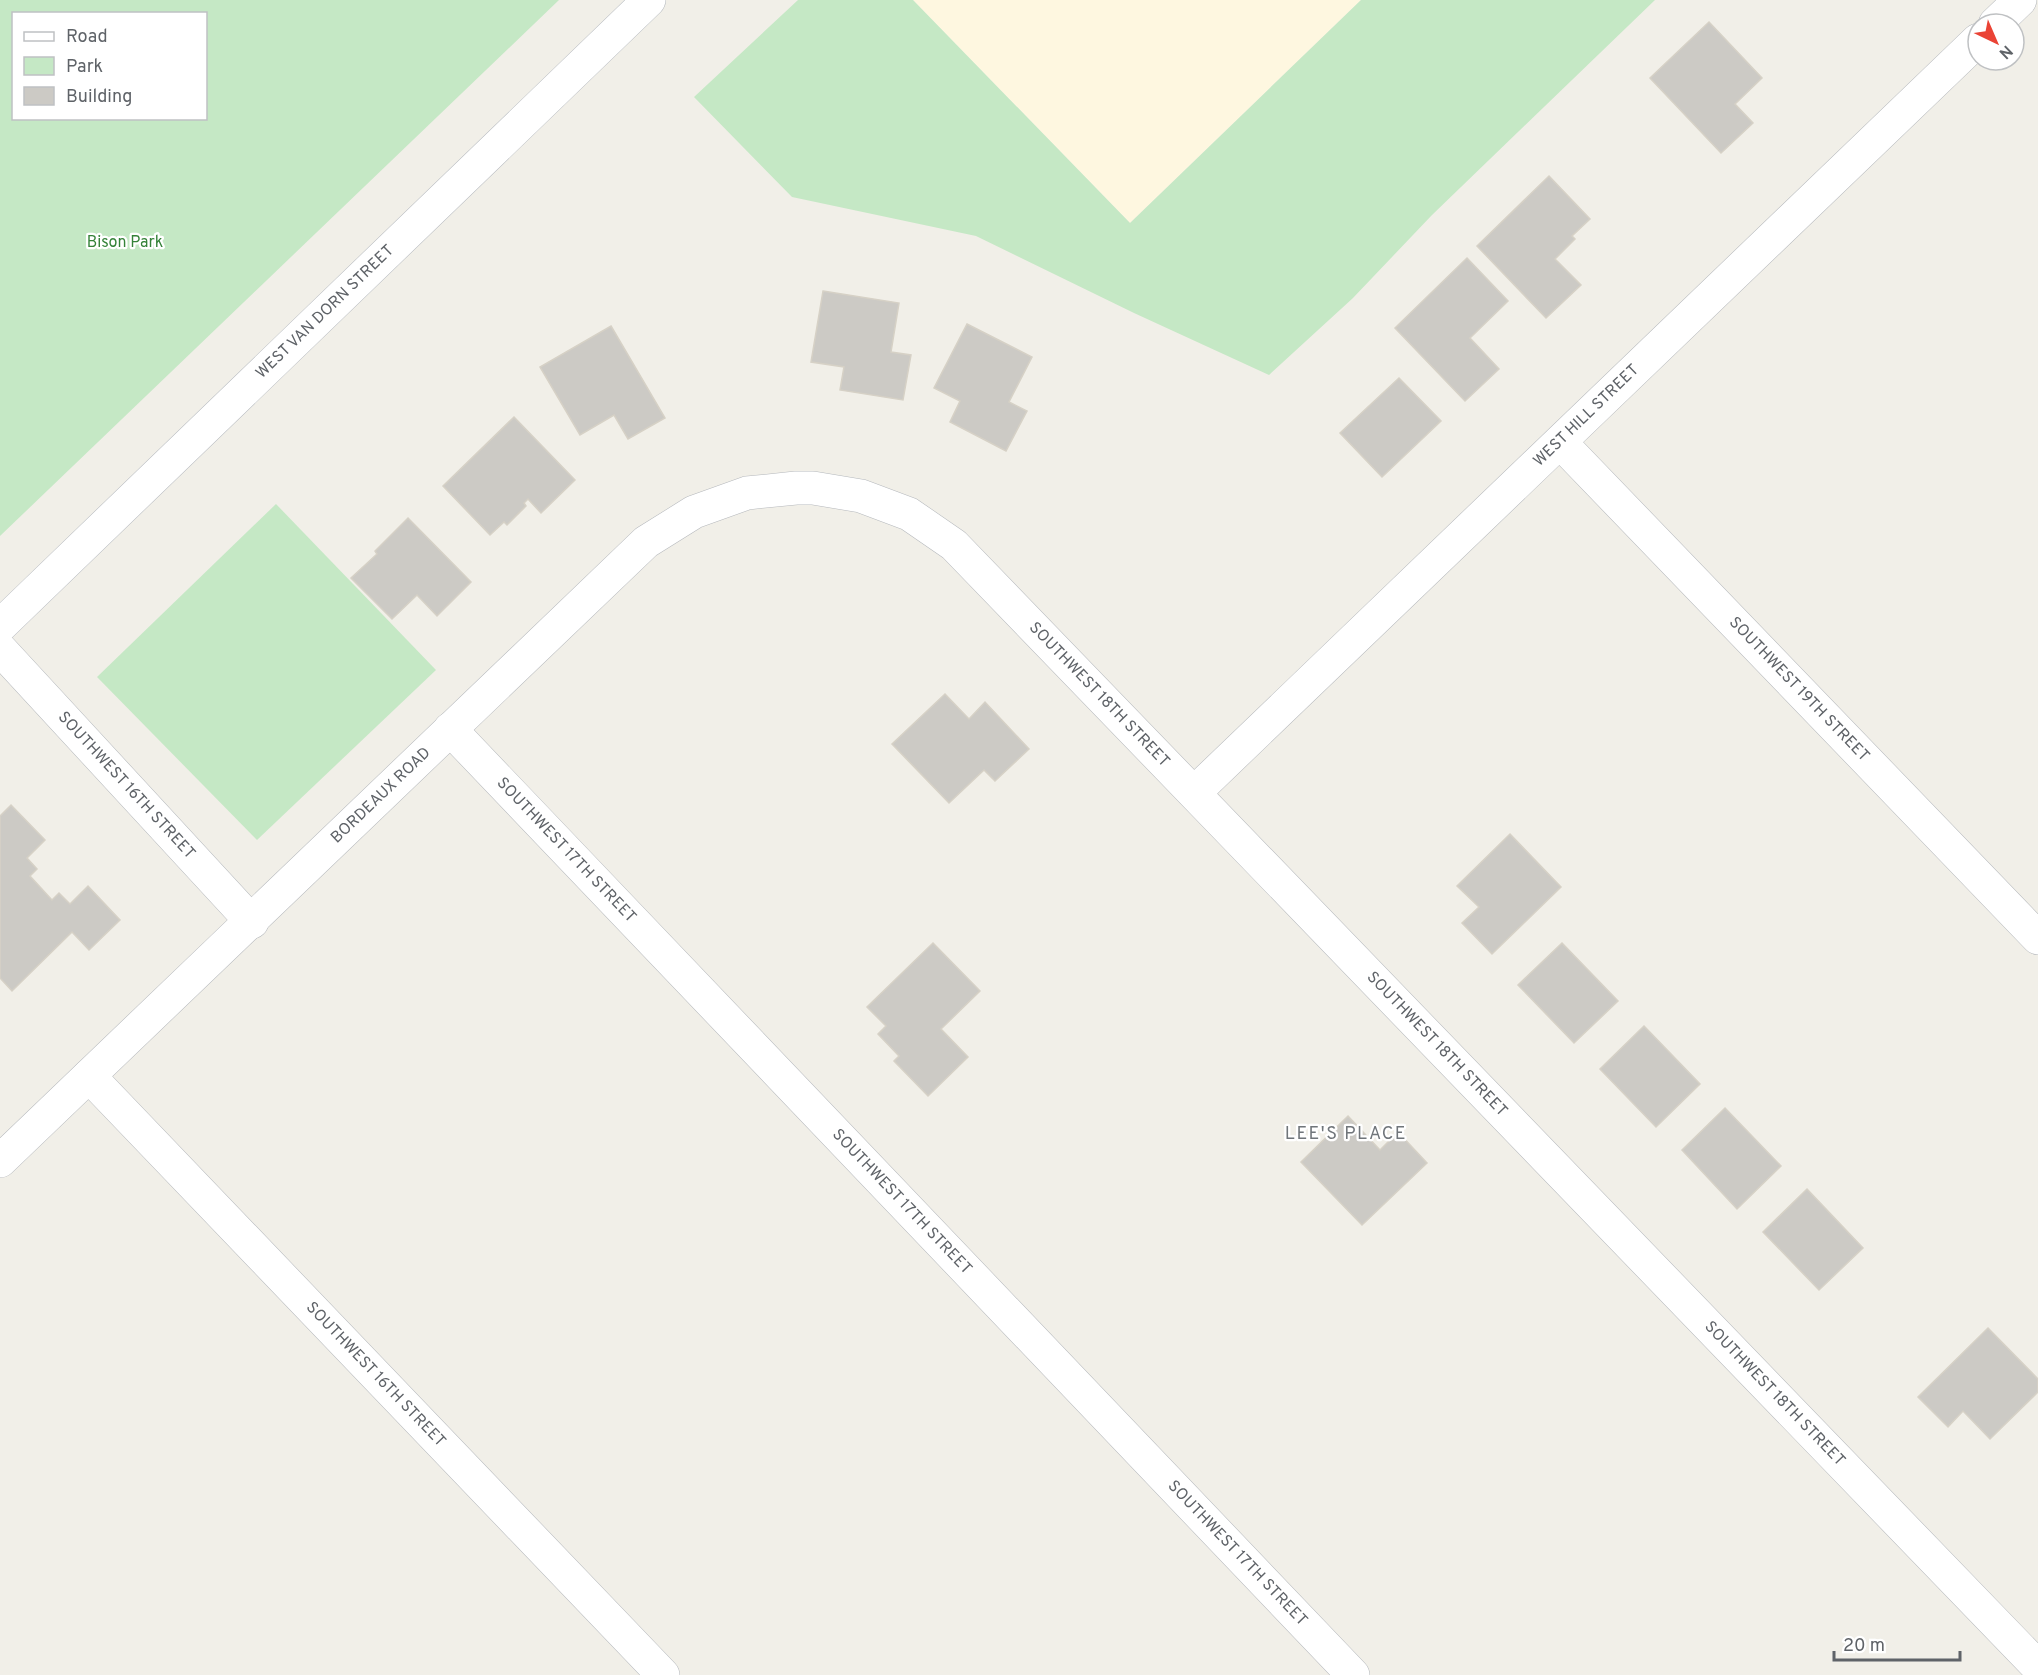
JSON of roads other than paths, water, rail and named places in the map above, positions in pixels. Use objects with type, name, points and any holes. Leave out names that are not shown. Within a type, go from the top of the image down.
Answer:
[{"type":"street","name":"WEST VAN DORN STREET","points":[[0,626],[649,0]]},
{"type":"street","points":[[2008,12],[2020,0]]},
{"type":"street","name":"WEST HILL STREET","points":[[1195,792],[1966,52]]},
{"type":"street","name":"SOUTHWEST 19TH STREET","points":[[1560,442],[2038,938]]},
{"type":"street","name":"SOUTHWEST 18TH STREET","points":[[796,488],[813,488],[861,496],[909,514],[954,545],[2038,1667]]},
{"type":"street","name":"BORDEAUX ROAD","points":[[0,1161],[646,542],[694,512],[747,493],[796,488]]},
{"type":"street","name":"SOUTHWEST 16TH STREET","points":[[0,649],[252,922]]},
{"type":"street","name":"SOUTHWEST 17TH STREET","points":[[450,729],[1353,1675]]},
{"type":"street","name":"SOUTHWEST 16TH STREET","points":[[89,1076],[663,1675]]},
{"type":"district","name":"LEE'S PLACE","points":[[1346,1134]]},
{"type":"park label","name":"Bison Park","points":[[125,243]]}]
